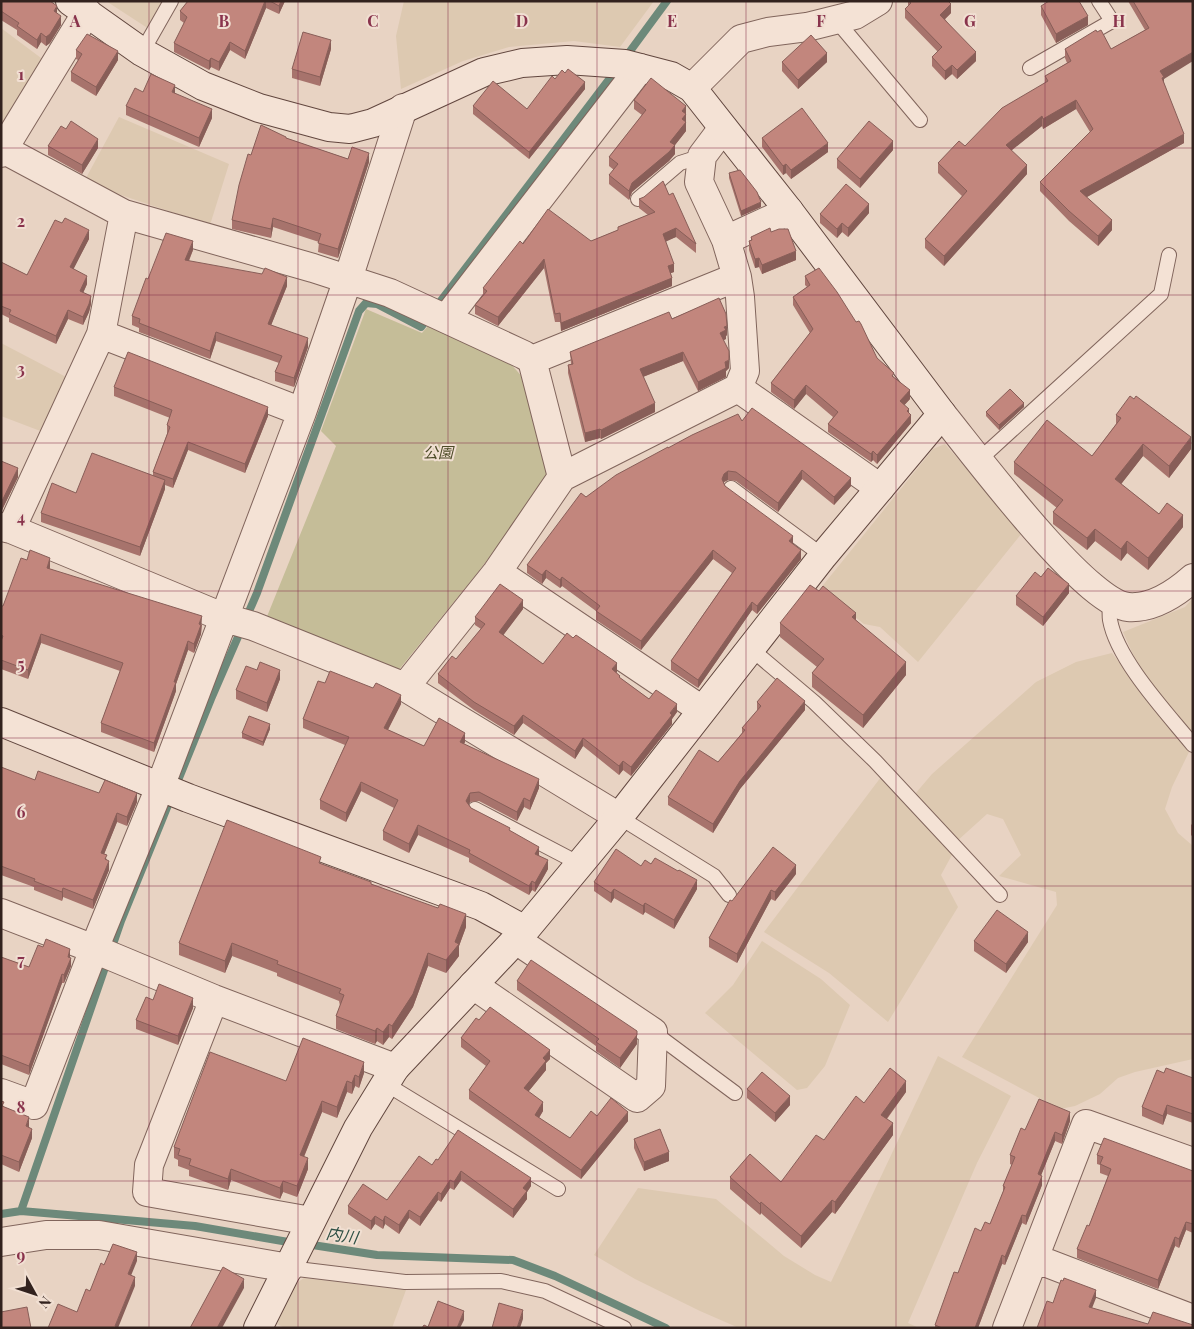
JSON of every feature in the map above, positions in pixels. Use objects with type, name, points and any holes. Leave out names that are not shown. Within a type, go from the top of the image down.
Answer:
[{"type":"street","points":[[692,88],[741,39],[768,32],[807,27],[855,15],[878,1]]},
{"type":"street","points":[[737,277],[532,360],[390,293],[313,268],[124,214],[2,150],[78,7],[142,52],[212,89],[259,108],[328,127],[350,129],[373,123],[484,72],[522,63],[567,60],[625,64],[671,76],[692,88],[789,211],[942,414],[1036,530],[1089,584],[1110,600],[1128,606],[1151,604],[1167,597],[1193,578]]},
{"type":"street","points":[[446,319],[640,68]]},
{"type":"street","points":[[1,1092],[34,1105],[94,949],[160,787],[302,412],[348,279],[403,108]]},
{"type":"street","points":[[404,687],[497,572],[562,478],[738,388],[745,371],[737,277],[726,240],[699,182],[702,156],[723,128]]},
{"type":"street","points":[[726,240],[789,211]]},
{"type":"street","points":[[124,214],[101,334],[6,528],[225,618],[254,626],[404,687],[619,817]]},
{"type":"street","points":[[101,334],[302,412]]},
{"type":"street","points":[[532,360],[562,478]]},
{"type":"street","points":[[738,388],[880,488]]},
{"type":"street","points":[[264,1326],[288,1268],[310,1222],[358,1128],[390,1076],[521,935],[619,817],[823,556],[942,414]]},
{"type":"street","points":[[497,572],[702,710]]},
{"type":"street","points":[[1,722],[160,787],[480,906],[652,1032],[651,1086],[637,1098],[473,985]]},
{"type":"street","points":[[1,913],[214,998],[390,1076]]},
{"type":"street","points":[[214,998],[149,1165],[147,1192],[310,1222]]},
{"type":"street","points":[[1007,1328],[1086,1124],[1193,1162]]},
{"type":"street","points":[[1,1242],[46,1235],[98,1236],[288,1268]]},
{"type":"street","points":[[1034,1258],[1193,1319]]},
{"type":"lane","points":[[142,52],[171,1]]},
{"type":"lane","points":[[1030,68],[1112,21],[1099,1]]},
{"type":"lane","points":[[836,20],[920,120]]},
{"type":"lane","points":[[638,199],[680,163],[702,156]]},
{"type":"lane","points":[[980,460],[1161,294],[1169,255]]},
{"type":"lane","points":[[731,488],[823,556]]},
{"type":"lane","points":[[1110,600],[1110,619],[1117,644],[1131,668],[1193,745]]},
{"type":"lane","points":[[751,649],[814,702],[875,761],[1000,895]]},
{"type":"lane","points":[[475,808],[580,864]]},
{"type":"lane","points":[[619,817],[714,876],[729,895]]},
{"type":"lane","points":[[652,1032],[736,1093]]},
{"type":"lane","points":[[390,1076],[558,1190]]},
{"type":"lane","points":[[288,1268],[405,1282],[501,1281],[545,1291],[624,1328]]},
{"type":"shaded area","points":[[106,1],[165,1],[149,29]]},
{"type":"shaded area","points":[[404,1],[654,1],[620,47],[574,41],[509,47],[463,61],[401,89],[396,36]]},
{"type":"shaded area","points":[[1,28],[45,61],[1,128]]},
{"type":"shaded area","points":[[119,117],[229,164],[210,225],[109,191],[86,178]]},
{"type":"shaded area","points":[[1,343],[68,378],[43,432],[1,416]]},
{"type":"shaded area","points":[[945,444],[1022,533],[918,662],[880,627],[864,624],[820,589],[933,449]]},
{"type":"shaded area","points":[[1193,598],[1193,735],[1139,668],[1123,632],[1185,607]]},
{"type":"shaded area","points":[[1112,653],[1189,752],[1172,787],[1165,809],[1178,833],[1193,846],[1193,1059],[1135,1072],[1118,1078],[1100,1094],[1075,1106],[1060,1109],[962,1057],[1057,905],[1056,892],[999,876],[1021,855],[1003,819],[987,814],[956,842],[915,794],[932,774],[1036,682],[1076,662]]},
{"type":"shaded area","points":[[881,777],[953,853],[941,875],[958,907],[888,1022],[829,973],[764,932]]},
{"type":"shaded area","points":[[762,941],[821,979],[850,1005],[825,1066],[807,1088],[797,1090],[705,1013],[733,985]]},
{"type":"shaded area","points":[[938,1056],[1011,1096],[977,1163],[908,1323],[919,1328],[739,1328],[635,1279],[594,1255],[638,1188],[716,1199],[784,1256],[815,1275],[831,1282]]},
{"type":"shaded area","points":[[304,1278],[406,1290],[392,1328],[285,1328],[277,1324],[295,1284]]},
{"type":"green space","name":"公園","points":[[366,309],[422,333],[428,326],[509,362],[526,381],[550,467],[545,484],[475,576],[397,672],[266,619],[336,446],[321,431]]},
{"type":"building","points":[[1,1],[50,1],[57,6],[54,11],[61,16],[50,34],[46,37],[41,33],[37,40],[17,26],[19,23],[1,11]]},
{"type":"building","points":[[188,1],[265,1],[245,51],[230,42],[219,62],[211,58],[209,61],[174,43],[187,17],[180,11]]},
{"type":"building","points":[[270,1],[281,1],[279,6]]},
{"type":"building","points":[[909,1],[948,1],[951,4],[940,15],[976,52],[957,70],[952,65],[945,71],[932,57],[942,47],[905,9],[911,3]]},
{"type":"building","points":[[1049,1],[1079,1],[1088,16],[1056,34],[1041,6]]},
{"type":"building","points":[[1133,1],[1193,1],[1193,52],[1160,71],[1164,77],[1162,78],[1184,134],[1080,191],[1112,220],[1098,236],[1040,182],[1093,129],[1076,100],[1043,119],[1042,116],[1006,145],[1027,165],[944,256],[925,239],[967,191],[938,163],[959,141],[965,146],[1002,108],[1048,81],[1045,76],[1071,61],[1065,49],[1096,30],[1097,32],[1101,30],[1111,49],[1149,28]]},
{"type":"building","points":[[303,32],[331,40],[320,77],[292,69]]},
{"type":"building","points":[[87,34],[118,51],[96,87],[71,72],[82,54],[76,50]]},
{"type":"building","points":[[811,35],[827,53],[798,80],[782,62]]},
{"type":"building","points":[[568,69],[585,82],[529,152],[473,106],[493,81],[527,109],[552,76],[555,79],[562,70],[565,73]]},
{"type":"building","points":[[151,74],[175,85],[172,92],[212,109],[199,138],[126,106],[135,88],[143,92]]},
{"type":"building","points":[[651,78],[686,106],[682,111],[686,114],[682,119],[686,122],[670,142],[675,145],[632,183],[629,191],[609,175],[618,164],[609,157],[646,110],[634,100]]},
{"type":"building","points":[[802,108],[828,143],[791,170],[786,164],[783,166],[762,138]]},
{"type":"building","points":[[71,121],[98,139],[82,165],[48,146],[61,126],[66,129]]},
{"type":"building","points":[[869,121],[893,141],[860,179],[837,159]]},
{"type":"building","points":[[261,125],[286,138],[348,159],[352,147],[369,153],[338,249],[318,243],[321,234],[273,218],[271,229],[232,220],[248,154],[251,155]]},
{"type":"building","points":[[740,170],[757,192],[761,202],[741,211],[729,173]]},
{"type":"building","points":[[663,181],[669,195],[673,193],[696,244],[676,228],[663,234],[674,264],[668,266],[672,278],[561,323],[560,313],[555,314],[544,259],[498,317],[475,305],[487,291],[483,288],[520,241],[523,244],[548,209],[591,241],[618,230],[618,227],[655,212],[639,199]]},
{"type":"building","points":[[846,184],[869,204],[848,228],[842,223],[837,229],[820,214]]},
{"type":"building","points":[[65,218],[89,230],[70,267],[87,276],[80,291],[91,296],[83,317],[68,310],[56,336],[9,314],[11,310],[1,306],[1,262],[27,275],[55,220],[62,223]]},
{"type":"building","points":[[770,228],[771,232],[779,229],[788,229],[796,251],[762,265],[759,258],[755,259],[749,241],[752,240],[751,237]]},
{"type":"building","points":[[166,233],[193,241],[185,260],[262,274],[265,268],[287,277],[268,324],[308,338],[294,378],[275,372],[282,356],[216,332],[210,351],[139,323],[140,319],[132,316]]},
{"type":"building","points":[[819,268],[856,322],[859,321],[861,324],[877,358],[894,373],[892,376],[910,390],[900,401],[909,409],[907,411],[911,415],[877,455],[873,451],[871,454],[828,424],[838,412],[806,385],[794,400],[771,383],[813,329],[793,297],[810,285],[805,276]]},
{"type":"building","points":[[719,298],[726,314],[727,326],[724,327],[726,330],[720,333],[729,351],[729,360],[725,362],[726,368],[698,382],[683,352],[640,369],[655,403],[601,430],[585,433],[568,365],[573,364],[570,352],[669,312],[672,319]]},
{"type":"building","points":[[128,352],[268,407],[245,464],[188,442],[173,479],[153,472],[170,427],[167,425],[172,410],[114,387]]},
{"type":"building","points":[[1010,389],[1024,403],[999,425],[986,412]]},
{"type":"building","points":[[1130,396],[1134,399],[1136,396],[1191,437],[1169,466],[1143,444],[1115,479],[1159,514],[1167,503],[1183,515],[1148,558],[1127,541],[1121,549],[1095,529],[1087,538],[1053,512],[1063,500],[1014,462],[1047,420],[1092,456],[1121,418],[1116,415]]},
{"type":"building","points":[[752,408],[851,478],[834,497],[802,470],[778,503],[736,472],[728,471],[724,474],[722,479],[725,486],[793,536],[789,541],[801,550],[757,606],[752,602],[698,680],[671,661],[736,568],[713,550],[641,641],[596,611],[600,606],[562,577],[560,580],[546,570],[542,575],[527,565],[581,493],[586,497],[616,475],[692,435],[738,414],[742,421]]},
{"type":"building","points":[[92,453],[165,480],[140,547],[41,513],[52,483],[76,493]]},
{"type":"building","points":[[1,461],[18,468],[2,501],[1,501]]},
{"type":"building","points":[[30,550],[50,558],[47,568],[202,616],[199,624],[201,625],[194,644],[188,641],[174,682],[176,682],[154,743],[101,723],[123,663],[41,634],[28,670],[1,660],[1,641],[3,636],[1,635],[1,606],[3,606],[21,558],[27,560]]},
{"type":"building","points":[[1048,568],[1069,584],[1043,617],[1016,596],[1035,572],[1041,577]]},
{"type":"building","points":[[500,584],[523,600],[499,632],[543,664],[567,633],[573,638],[576,635],[617,663],[612,669],[619,677],[649,699],[656,690],[677,704],[670,713],[672,715],[631,767],[623,761],[619,766],[583,738],[575,751],[523,715],[514,726],[474,702],[438,674],[452,656],[456,659],[485,624],[475,617]]},
{"type":"building","points":[[810,585],[819,591],[823,586],[856,613],[852,617],[906,662],[863,715],[812,673],[824,659],[780,623]]},
{"type":"building","points":[[260,662],[280,670],[267,703],[236,690],[246,666],[257,670]]},
{"type":"building","points":[[330,671],[373,688],[376,683],[401,695],[384,728],[424,746],[439,718],[465,733],[460,742],[539,779],[530,801],[524,798],[517,812],[479,792],[470,793],[466,801],[471,808],[510,828],[509,830],[539,847],[535,854],[548,860],[535,883],[532,881],[529,886],[469,853],[470,850],[418,825],[409,844],[383,831],[398,800],[361,782],[346,813],[320,800],[349,737],[303,719],[318,681],[325,683]]},
{"type":"building","points":[[777,678],[805,701],[740,781],[713,824],[668,797],[699,750],[718,762],[745,730],[742,728],[761,706],[757,702]]},
{"type":"building","points":[[249,716],[270,724],[263,742],[242,733]]},
{"type":"building","points":[[1,767],[35,780],[38,771],[99,793],[105,780],[137,793],[127,817],[117,813],[101,853],[107,855],[105,859],[109,861],[93,900],[63,888],[62,892],[1,866]]},
{"type":"building","points":[[227,820],[321,857],[319,863],[371,882],[371,884],[438,908],[440,904],[466,914],[455,942],[459,944],[446,960],[428,953],[413,994],[392,1026],[389,1024],[383,1032],[377,1028],[375,1031],[336,1016],[344,995],[339,993],[341,989],[277,964],[278,961],[232,943],[225,961],[179,943]]},
{"type":"building","points":[[773,847],[796,865],[775,892],[771,890],[737,954],[709,938],[730,900],[732,901]]},
{"type":"building","points":[[616,849],[641,866],[645,860],[651,864],[655,858],[697,880],[674,920],[645,903],[643,906],[614,889],[611,893],[594,882]]},
{"type":"building","points":[[997,910],[1028,932],[1006,964],[974,941]]},
{"type":"building","points":[[46,939],[70,949],[68,957],[71,958],[64,975],[62,974],[29,1066],[1,1055],[1,957],[29,967],[38,945],[43,947]]},
{"type":"building","points":[[531,960],[637,1031],[637,1035],[620,1058],[596,1042],[599,1039],[517,981]]},
{"type":"building","points":[[159,984],[193,998],[178,1036],[136,1020],[146,997],[153,1000]]},
{"type":"building","points":[[490,1007],[550,1050],[543,1058],[546,1061],[524,1088],[543,1102],[535,1115],[570,1138],[591,1111],[597,1116],[611,1098],[628,1112],[581,1170],[469,1090],[490,1061],[461,1038],[476,1018],[479,1020]]},
{"type":"building","points":[[303,1038],[364,1062],[359,1077],[355,1075],[352,1083],[347,1081],[337,1107],[322,1101],[300,1155],[308,1158],[297,1186],[283,1181],[280,1188],[231,1169],[228,1179],[189,1165],[191,1159],[178,1155],[180,1149],[174,1147],[210,1052],[286,1081]]},
{"type":"building","points":[[890,1068],[906,1081],[881,1115],[893,1123],[835,1202],[832,1200],[801,1236],[761,1202],[760,1204],[730,1177],[750,1154],[781,1182],[816,1135],[824,1140],[856,1096],[864,1103]]},
{"type":"building","points":[[1166,1068],[1193,1078],[1193,1114],[1167,1105],[1163,1116],[1142,1107],[1157,1070],[1164,1073]]},
{"type":"building","points":[[762,1072],[790,1096],[775,1113],[747,1089]]},
{"type":"building","points":[[1039,1099],[1070,1112],[1062,1135],[1055,1132],[1038,1174],[1042,1176],[1026,1216],[1022,1215],[1005,1257],[1002,1255],[975,1328],[942,1328],[935,1325],[954,1272],[958,1273],[975,1228],[981,1231],[985,1222],[990,1224],[1015,1157],[1010,1155],[1021,1128],[1025,1130]]},
{"type":"building","points":[[1,1101],[4,1102],[2,1106],[29,1117],[26,1126],[32,1129],[19,1162],[1,1155]]},
{"type":"building","points":[[660,1129],[669,1152],[644,1162],[634,1139]]},
{"type":"building","points":[[458,1130],[531,1178],[523,1188],[527,1191],[513,1209],[461,1171],[454,1182],[450,1180],[441,1194],[438,1192],[420,1217],[409,1210],[399,1225],[385,1216],[383,1221],[375,1216],[371,1221],[348,1206],[363,1184],[387,1200],[419,1156],[432,1165],[436,1159],[438,1160]]},
{"type":"building","points":[[1104,1138],[1193,1171],[1193,1224],[1186,1222],[1179,1239],[1175,1237],[1158,1280],[1077,1249],[1087,1225],[1089,1226],[1111,1169],[1100,1164],[1103,1157],[1097,1155]]},
{"type":"building","points":[[113,1244],[137,1252],[128,1274],[135,1277],[115,1326],[118,1328],[48,1328],[58,1304],[77,1312],[86,1289],[90,1291],[101,1263],[104,1265]]},
{"type":"building","points":[[223,1267],[244,1279],[217,1328],[190,1328]]},
{"type":"building","points":[[1064,1278],[1096,1290],[1089,1307],[1148,1324],[1153,1312],[1193,1325],[1193,1328],[1037,1328],[1047,1301],[1053,1303],[1061,1280],[1063,1281]]},
{"type":"building","points":[[438,1301],[464,1311],[457,1328],[422,1328],[424,1325],[428,1327]]},
{"type":"building","points":[[499,1303],[523,1310],[517,1328],[492,1328]]},
{"type":"building","points":[[27,1307],[31,1328],[1,1328],[1,1312]]},
{"type":"waterway","points":[[625,58],[667,1]]},
{"type":"waterway","points":[[21,1211],[121,921],[211,699],[257,593],[359,311],[366,303],[377,304],[421,327],[617,69]]},
{"type":"waterway","name":"内川","points":[[1,1214],[21,1211],[195,1226],[294,1243]]},
{"type":"waterway","name":"内川","points":[[306,1244],[377,1255],[513,1260],[555,1276],[666,1328]]}]
